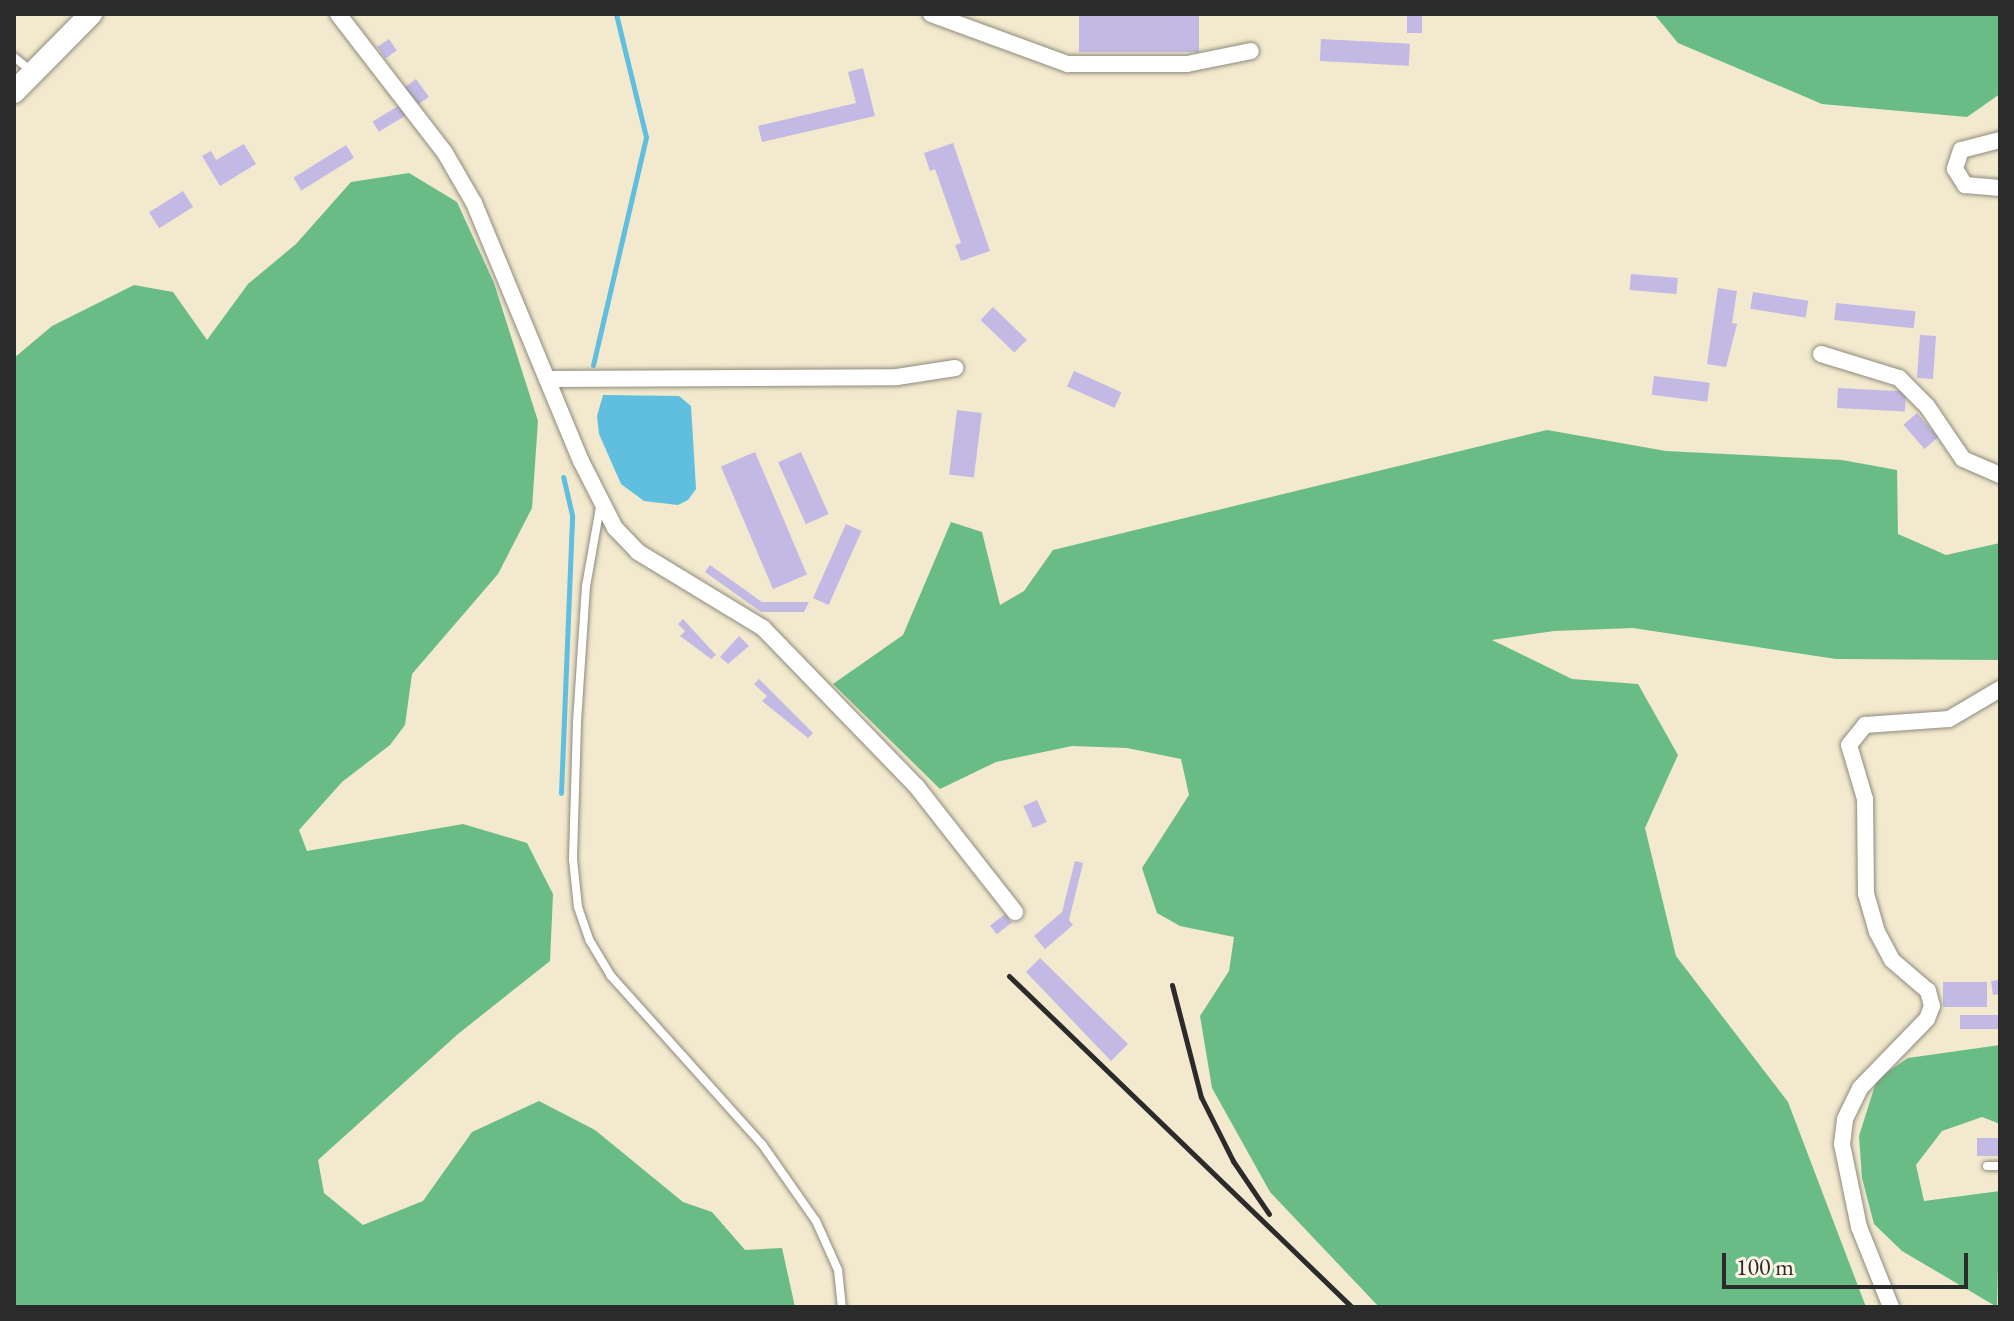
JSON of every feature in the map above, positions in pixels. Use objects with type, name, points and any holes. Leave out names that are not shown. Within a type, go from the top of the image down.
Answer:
[{"type":"street","points":[[14,92],[91,14]]},
{"type":"street","points":[[338,14],[445,153],[467,191],[615,528],[638,552],[763,628],[917,787],[1015,912]]},
{"type":"street","points":[[931,14],[1068,64],[1187,64],[1251,51]]},
{"type":"street","points":[[2000,140],[1961,150],[1955,169],[1965,185],[2000,188]]},
{"type":"street","points":[[1821,354],[1899,378],[1927,406],[1963,459],[2000,475]]},
{"type":"street","points":[[547,379],[897,377],[955,368]]},
{"type":"street","points":[[1891,1307],[1859,1227],[1842,1144],[1845,1119],[1860,1088],[1927,1019],[1932,1006],[1928,991],[1892,960],[1877,932],[1866,894],[1865,799],[1849,745],[1865,725],[1949,719],[2000,689]]},
{"type":"lane","points":[[14,57],[32,72]]},
{"type":"lane","points":[[601,502],[586,586],[577,723],[573,859],[578,907],[590,941],[611,976],[762,1144],[816,1221],[838,1270],[842,1307]]},
{"type":"lane","points":[[1987,1166],[2000,1166]]},
{"type":"green space","points":[[1654,14],[2000,14],[2000,94],[1967,117],[1822,104],[1678,43]]},
{"type":"green space","points":[[409,173],[457,202],[494,283],[538,421],[532,508],[498,574],[412,674],[405,725],[390,745],[342,782],[299,830],[307,851],[463,824],[527,843],[553,894],[550,961],[458,1034],[318,1160],[324,1193],[363,1225],[423,1201],[472,1132],[539,1101],[595,1130],[683,1202],[712,1212],[745,1250],[782,1248],[795,1307],[14,1307],[14,358],[52,326],[134,285],[173,292],[207,340],[248,284],[296,244],[351,182]]},
{"type":"green space","points":[[1547,430],[1666,451],[1842,460],[1897,470],[1898,534],[1946,555],[2000,543],[1998,660],[1836,659],[1633,628],[1554,631],[1492,640],[1572,679],[1638,684],[1678,755],[1645,828],[1676,956],[1788,1102],[1866,1307],[1379,1307],[1270,1192],[1212,1088],[1200,1016],[1229,971],[1234,937],[1180,926],[1157,913],[1142,868],[1189,795],[1181,759],[1127,748],[1072,746],[996,762],[940,789],[833,684],[903,635],[951,522],[982,532],[1000,605],[1024,591],[1053,550]]},
{"type":"green space","points":[[2000,1045],[2000,1124],[1982,1117],[1942,1131],[1916,1165],[1924,1201],[2000,1191],[1997,1307],[1902,1251],[1874,1224],[1862,1178],[1859,1136],[1877,1079],[1908,1058]]},
{"type":"water","points":[[603,395],[679,396],[691,406],[696,489],[688,500],[678,505],[644,501],[621,484],[599,434],[597,416]]},
{"type":"building","points":[[1079,14],[1199,14],[1199,52],[1079,52]]},
{"type":"building","points":[[1407,14],[1422,14],[1422,33],[1407,33]]},
{"type":"building","points":[[389,39],[397,51],[385,58],[377,47]]},
{"type":"building","points":[[1321,39],[1410,44],[1409,66],[1320,61]]},
{"type":"building","points":[[863,68],[875,116],[762,142],[758,126],[856,103],[848,72]]},
{"type":"building","points":[[416,79],[429,97],[416,106],[403,88]]},
{"type":"building","points":[[400,105],[406,115],[379,132],[373,121]]},
{"type":"building","points":[[953,143],[990,251],[961,261],[955,245],[961,243],[935,169],[930,171],[924,153]]},
{"type":"building","points":[[244,144],[256,164],[220,186],[202,156],[211,151],[216,160]]},
{"type":"building","points":[[346,145],[354,158],[301,191],[293,178]]},
{"type":"building","points":[[183,191],[193,207],[159,228],[149,212]]},
{"type":"building","points":[[1631,274],[1678,278],[1676,294],[1630,290]]},
{"type":"building","points":[[1718,288],[1737,291],[1732,323],[1737,324],[1726,367],[1707,364]]},
{"type":"building","points":[[1753,292],[1808,301],[1806,318],[1750,309]]},
{"type":"building","points":[[1836,303],[1916,311],[1914,328],[1834,320]]},
{"type":"building","points":[[993,307],[1027,340],[1014,353],[980,320]]},
{"type":"building","points":[[1920,335],[1936,336],[1933,379],[1917,378]]},
{"type":"building","points":[[1074,371],[1122,392],[1115,408],[1067,387]]},
{"type":"building","points":[[1654,376],[1710,383],[1707,402],[1652,395]]},
{"type":"building","points":[[1838,388],[1906,392],[1905,412],[1837,408]]},
{"type":"building","points":[[957,410],[982,413],[974,478],[949,475]]},
{"type":"building","points":[[1917,413],[1938,437],[1924,449],[1903,425]]},
{"type":"building","points":[[755,452],[807,574],[773,589],[721,466]]},
{"type":"building","points":[[801,452],[829,514],[806,524],[778,462]]},
{"type":"building","points":[[846,524],[862,531],[829,605],[813,598]]},
{"type":"building","points":[[710,565],[762,602],[809,602],[804,612],[761,612],[705,572]]},
{"type":"building","points":[[683,619],[716,655],[711,659],[680,636],[685,631],[678,624]]},
{"type":"building","points":[[739,636],[749,646],[728,664],[720,657]]},
{"type":"building","points":[[759,679],[813,733],[808,738],[762,701],[767,696],[754,684]]},
{"type":"building","points":[[1037,800],[1047,822],[1033,828],[1023,806]]},
{"type":"building","points":[[1075,861],[1083,863],[1069,920],[1073,925],[1045,949],[1034,936],[1062,912]]},
{"type":"building","points":[[1005,914],[1012,923],[997,934],[990,926]]},
{"type":"building","points":[[1040,958],[1128,1044],[1111,1061],[1026,972]]},
{"type":"building","points":[[2000,980],[2000,994],[1993,995],[1991,981]]},
{"type":"building","points":[[1943,982],[1987,982],[1987,1007],[1943,1007]]},
{"type":"building","points":[[1960,1015],[1999,1015],[1999,1029],[1960,1029]]},
{"type":"building","points":[[1977,1138],[2000,1138],[2000,1156],[1977,1156]]},
{"type":"waterway","points":[[593,365],[646,137],[616,14]]},
{"type":"waterway","points":[[561,793],[572,515],[563,477]]},
{"type":"railway","points":[[1009,976],[1352,1307]]},
{"type":"railway","points":[[1172,985],[1201,1097],[1233,1161],[1269,1214]]}]
